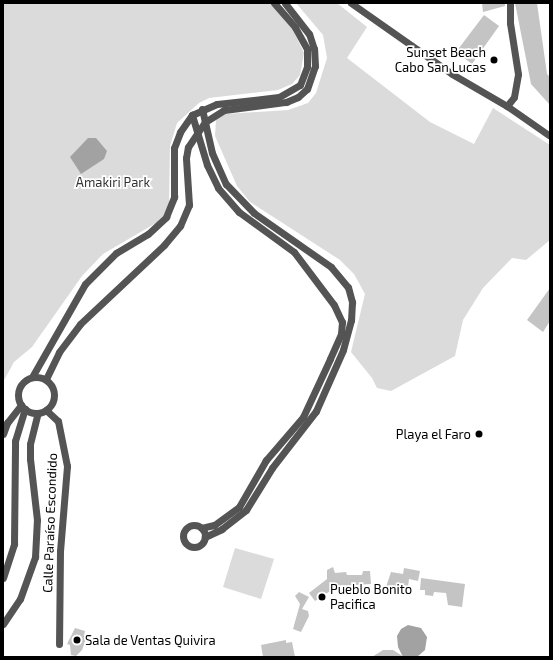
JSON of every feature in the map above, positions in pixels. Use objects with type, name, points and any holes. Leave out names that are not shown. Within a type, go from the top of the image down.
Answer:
[{"type":"street","points":[[3,578],[14,544],[15,441],[23,407],[19,388],[32,377],[85,284],[116,253],[148,234],[166,218],[174,197],[174,148],[180,132],[192,115],[202,109],[230,101],[279,96],[300,85],[307,67],[307,49],[295,27],[274,3]]},
{"type":"street","points":[[46,379],[59,352],[80,324],[164,245],[180,226],[187,213],[190,198],[187,153],[198,130],[205,122],[224,110],[286,102],[298,97],[307,89],[315,66],[314,49],[309,34],[285,3]]},
{"type":"street","points":[[351,3],[452,74],[507,106],[550,136]]},
{"type":"street","points":[[507,106],[514,97],[518,74],[510,23],[510,3]]},
{"type":"street","points":[[202,109],[219,173],[234,195],[254,213],[331,267],[348,287],[352,302],[351,320],[343,350],[316,411],[272,468],[246,510],[222,529],[205,537]]},
{"type":"street","points":[[192,115],[198,130],[207,166],[218,188],[239,212],[294,252],[334,304],[342,322],[341,334],[303,417],[266,460],[239,507],[214,525],[201,528]]},
{"type":"street","points":[[32,377],[46,379]]},
{"type":"street","points":[[23,407],[38,413],[46,410],[54,394],[46,379]]},
{"type":"street","points":[[3,434],[7,423],[23,407]]},
{"type":"street","name":"Calle Paraíso Escondido","points":[[46,410],[58,421],[67,466],[60,551],[59,644]]},
{"type":"street","points":[[3,624],[20,599],[35,557],[37,520],[30,459],[30,444],[38,413]]},
{"type":"street","points":[[195,525],[201,528],[205,537],[203,544],[194,548],[187,545],[184,540],[184,533],[188,527],[195,525]]},
{"type":"green space","name":"Amakiri Park","points":[[3,3],[271,3],[293,30],[304,53],[300,75],[292,84],[278,90],[209,98],[199,103],[177,123],[170,146],[169,203],[164,215],[156,223],[103,254],[82,276],[32,347],[14,362],[3,382]]},
{"type":"green space","points":[[296,3],[337,3],[367,27],[347,58],[430,122],[474,144],[493,108],[550,145],[550,240],[526,260],[512,258],[483,288],[463,320],[455,356],[391,391],[377,388],[372,378],[351,352],[365,294],[354,274],[340,260],[250,202],[237,186],[215,136],[216,120],[225,114],[288,110],[308,103],[316,93],[327,58],[323,35]]},
{"type":"green space","points":[[235,548],[274,559],[261,599],[223,587]]},
{"type":"shaded area","points":[[88,138],[96,138],[107,151],[104,159],[81,174],[70,157]]},
{"type":"shaded area","points":[[408,625],[421,628],[427,637],[425,650],[417,657],[403,657],[398,647],[397,636],[401,629]]},
{"type":"building","points":[[482,3],[505,3],[505,6],[483,12]]},
{"type":"building","points":[[515,3],[537,3],[547,74],[550,77],[550,105],[531,84]]},
{"type":"building","points":[[484,15],[499,26],[472,64],[456,52]]},
{"type":"building","points":[[550,288],[550,321],[543,332],[527,320]]},
{"type":"building","points":[[333,567],[335,573],[346,572],[347,575],[362,575],[363,571],[370,571],[371,584],[338,586],[315,601],[309,593],[327,579],[327,570]]},
{"type":"building","points":[[404,568],[420,571],[418,581],[409,579],[408,587],[401,586],[400,589],[386,587],[391,572],[403,574]]},
{"type":"building","points":[[421,578],[465,584],[462,607],[448,605],[446,593],[434,592],[433,596],[425,595],[425,590],[420,590]]},
{"type":"building","points":[[299,592],[309,597],[302,609],[308,611],[309,616],[301,632],[293,629],[300,604],[295,596]]},
{"type":"building","name":"Sala de Ventas Quivira","points":[[75,628],[85,631],[84,636],[87,636],[82,650],[76,656],[71,655],[70,645],[67,644]]},
{"type":"building","points":[[286,640],[286,643],[292,642],[295,657],[263,657],[261,645]]},
{"type":"building","points":[[383,650],[393,650],[404,657],[372,657]]},
{"type":"place","name":"Sunset Beach Cabo San Lucas","points":[[494,60]]},
{"type":"place","name":"Playa el Faro","points":[[479,434]]},
{"type":"place","name":"Pueblo Bonito Pacifica","points":[[322,597]]},
{"type":"place","name":"Sala de Ventas Quivira","points":[[77,640]]}]
